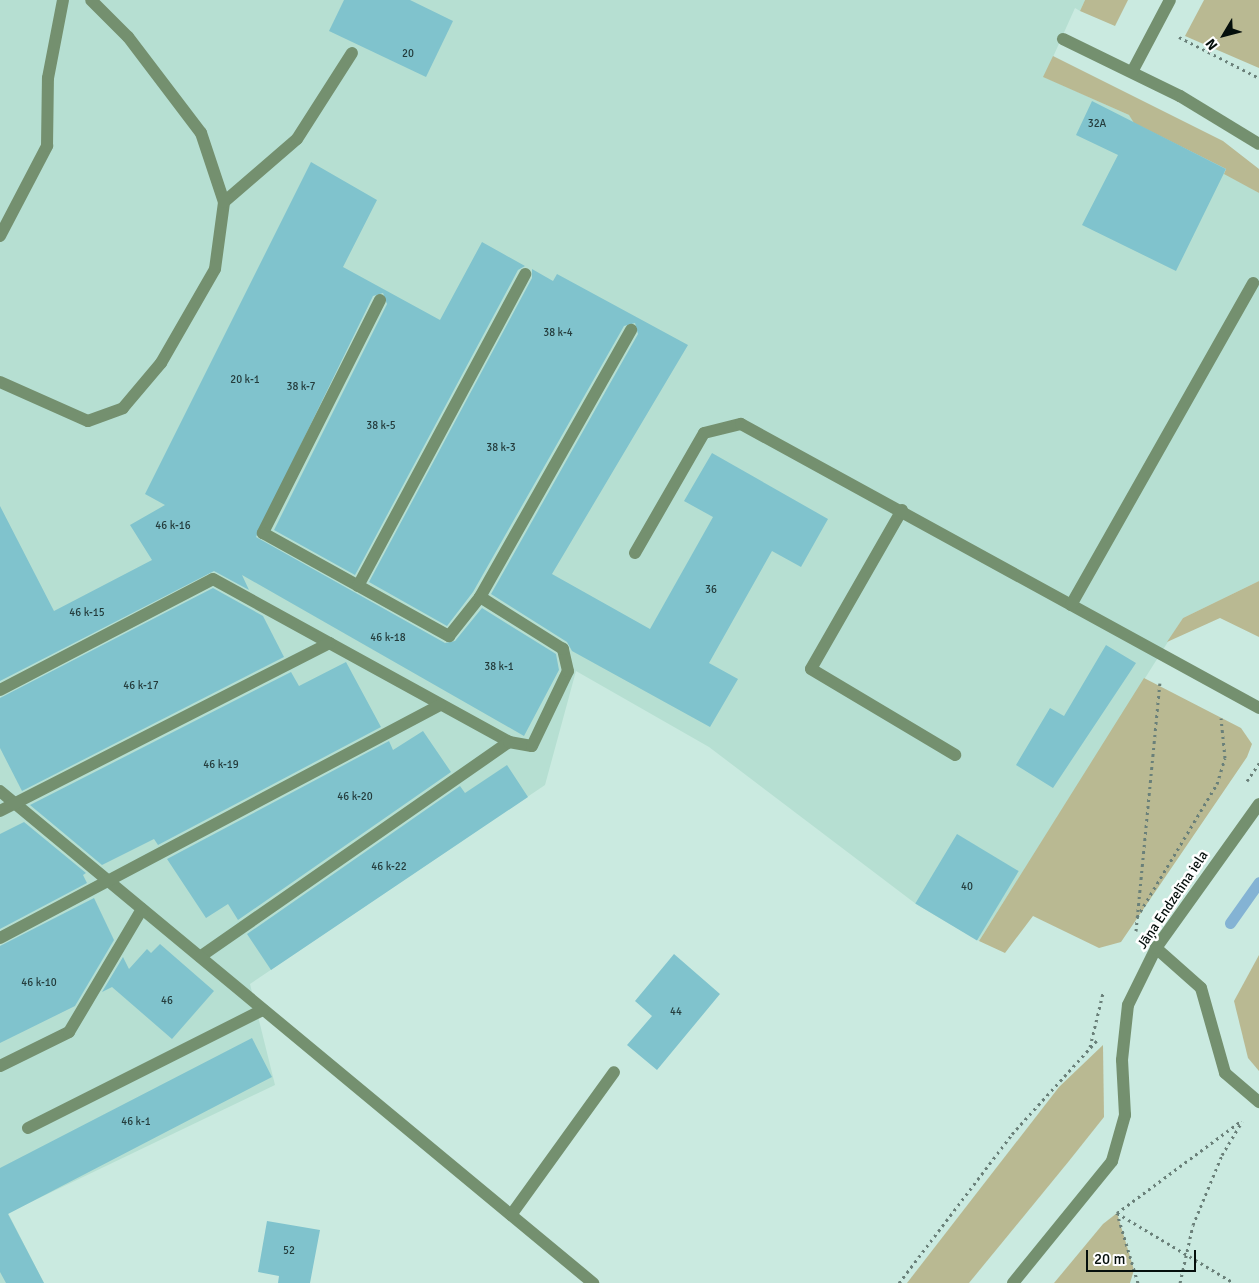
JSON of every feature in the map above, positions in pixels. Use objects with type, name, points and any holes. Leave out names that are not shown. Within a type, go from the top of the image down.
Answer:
[{"type":"street","points":[[0,236],[47,146],[48,78],[63,0]]},
{"type":"street","points":[[0,382],[88,422],[123,408],[162,363],[215,269],[224,202],[201,133],[128,37],[91,0]]},
{"type":"street","points":[[1132,72],[1170,0]]},
{"type":"street","points":[[1063,39],[1220,117],[1259,144]]},
{"type":"street","points":[[224,202],[297,138],[352,53]]},
{"type":"street","points":[[358,586],[525,274]]},
{"type":"street","points":[[1071,605],[1253,283]]},
{"type":"street","points":[[380,300],[263,533],[449,636],[480,597],[631,330]]},
{"type":"street","points":[[635,553],[704,433],[741,424],[902,510],[1163,657],[1259,708]]},
{"type":"street","points":[[902,510],[811,669],[955,754]]},
{"type":"street","points":[[0,690],[213,579],[509,742],[532,746],[568,671],[564,649],[480,597]]},
{"type":"street","points":[[0,811],[330,644]]},
{"type":"street","points":[[0,938],[440,705]]},
{"type":"street","points":[[200,957],[509,742]]},
{"type":"street","points":[[0,791],[593,1283]]},
{"type":"street","name":"Jāņa Endzelīna iela","points":[[1013,1283],[1112,1161],[1124,1115],[1122,1060],[1128,1005],[1156,948],[1259,804]]},
{"type":"street","points":[[0,1066],[68,1032],[142,908]]},
{"type":"street","points":[[1156,948],[1201,988],[1225,1073],[1259,1102]]},
{"type":"street","points":[[28,1128],[263,1010]]},
{"type":"street","points":[[511,1215],[614,1072]]},
{"type":"path","points":[[1156,25],[1259,78]]},
{"type":"path","points":[[1135,935],[1163,657]]},
{"type":"path","points":[[1137,918],[1217,784],[1225,758],[1225,732],[1219,712],[1229,692]]},
{"type":"path","points":[[899,1283],[1012,1134],[1128,1005]]},
{"type":"path","points":[[1117,1214],[1244,1119],[1222,1155],[1193,1225],[1180,1283]]},
{"type":"path","points":[[1117,1214],[1234,1283]]},
{"type":"path","points":[[1117,1214],[1138,1283]]},
{"type":"shaded area","points":[[0,0],[1085,0],[1080,11],[1075,8],[1044,77],[1129,115],[1259,193],[1259,581],[1183,618],[979,941],[916,904],[709,747],[576,671],[545,785],[250,984],[275,1085],[8,1213],[44,1283],[0,1283]]},
{"type":"shaded area","points":[[1085,0],[1128,0],[1115,26],[1080,11]]},
{"type":"shaded area","points":[[1204,0],[1259,0],[1259,68],[1185,36]]},
{"type":"shaded area","points":[[1053,56],[1223,141],[1259,169],[1259,193],[1224,174],[1226,169],[1134,123],[1129,115],[1043,77]]},
{"type":"shaded area","points":[[1259,581],[1259,637],[1220,618],[1167,642],[1183,618]]},
{"type":"shaded area","points":[[1144,678],[1241,728],[1252,744],[1247,757],[1121,942],[1099,948],[1033,916],[1005,953],[979,941]]},
{"type":"shaded area","points":[[1259,955],[1259,1071],[1248,1058],[1234,1001]]},
{"type":"shaded area","points":[[1103,1045],[1104,1117],[969,1283],[907,1283],[1059,1087]]},
{"type":"shaded area","points":[[1117,1213],[1134,1270],[1130,1283],[1054,1283],[1103,1224]]},
{"type":"building","points":[[344,0],[410,0],[453,21],[426,77],[329,31]]},
{"type":"building","points":[[1092,101],[1226,169],[1176,271],[1082,225],[1118,155],[1076,135]]},
{"type":"building","points":[[311,162],[377,200],[343,267],[440,320],[482,242],[525,266],[518,270],[355,575],[274,530],[387,304],[383,293],[373,296],[256,537],[445,643],[455,641],[482,608],[556,654],[559,670],[524,736],[242,575],[249,590],[214,571],[0,681],[0,506],[54,611],[152,560],[130,525],[165,505],[145,494]]},
{"type":"building","points":[[532,269],[553,281],[557,274],[688,345],[552,574],[650,629],[713,517],[684,501],[712,453],[828,519],[801,567],[772,551],[709,663],[738,679],[710,727],[572,651],[567,642],[491,594],[638,334],[635,323],[624,326],[473,592],[447,626],[369,582],[532,278]]},
{"type":"building","points":[[213,588],[263,616],[284,657],[22,791],[0,748],[0,698]]},
{"type":"building","points":[[1106,645],[1136,663],[1053,788],[1016,765],[1050,708],[1064,716]]},
{"type":"building","points":[[346,662],[381,727],[158,845],[154,839],[102,865],[30,805],[291,672],[299,686]]},
{"type":"building","points":[[423,731],[451,772],[238,920],[228,904],[206,918],[167,859],[389,741],[393,750]]},
{"type":"building","points":[[507,765],[528,797],[271,970],[247,934],[460,786],[465,793]]},
{"type":"building","points":[[24,822],[86,873],[83,875],[87,883],[0,929],[0,834]]},
{"type":"building","points":[[957,834],[1019,871],[977,941],[915,903]]},
{"type":"building","points":[[94,898],[114,940],[75,1006],[0,1043],[0,946]]},
{"type":"building","points":[[160,944],[214,991],[172,1039],[112,987],[102,992],[123,957],[129,969],[147,949],[151,953]]},
{"type":"building","points":[[674,954],[720,994],[657,1070],[627,1045],[652,1016],[635,1001]]},
{"type":"building","points":[[252,1038],[272,1077],[8,1214],[44,1283],[6,1283],[0,1272],[0,1168]]},
{"type":"building","points":[[267,1221],[320,1230],[310,1283],[278,1283],[279,1276],[258,1272]]},
{"type":"waterway","points":[[1230,923],[1259,882]]}]
